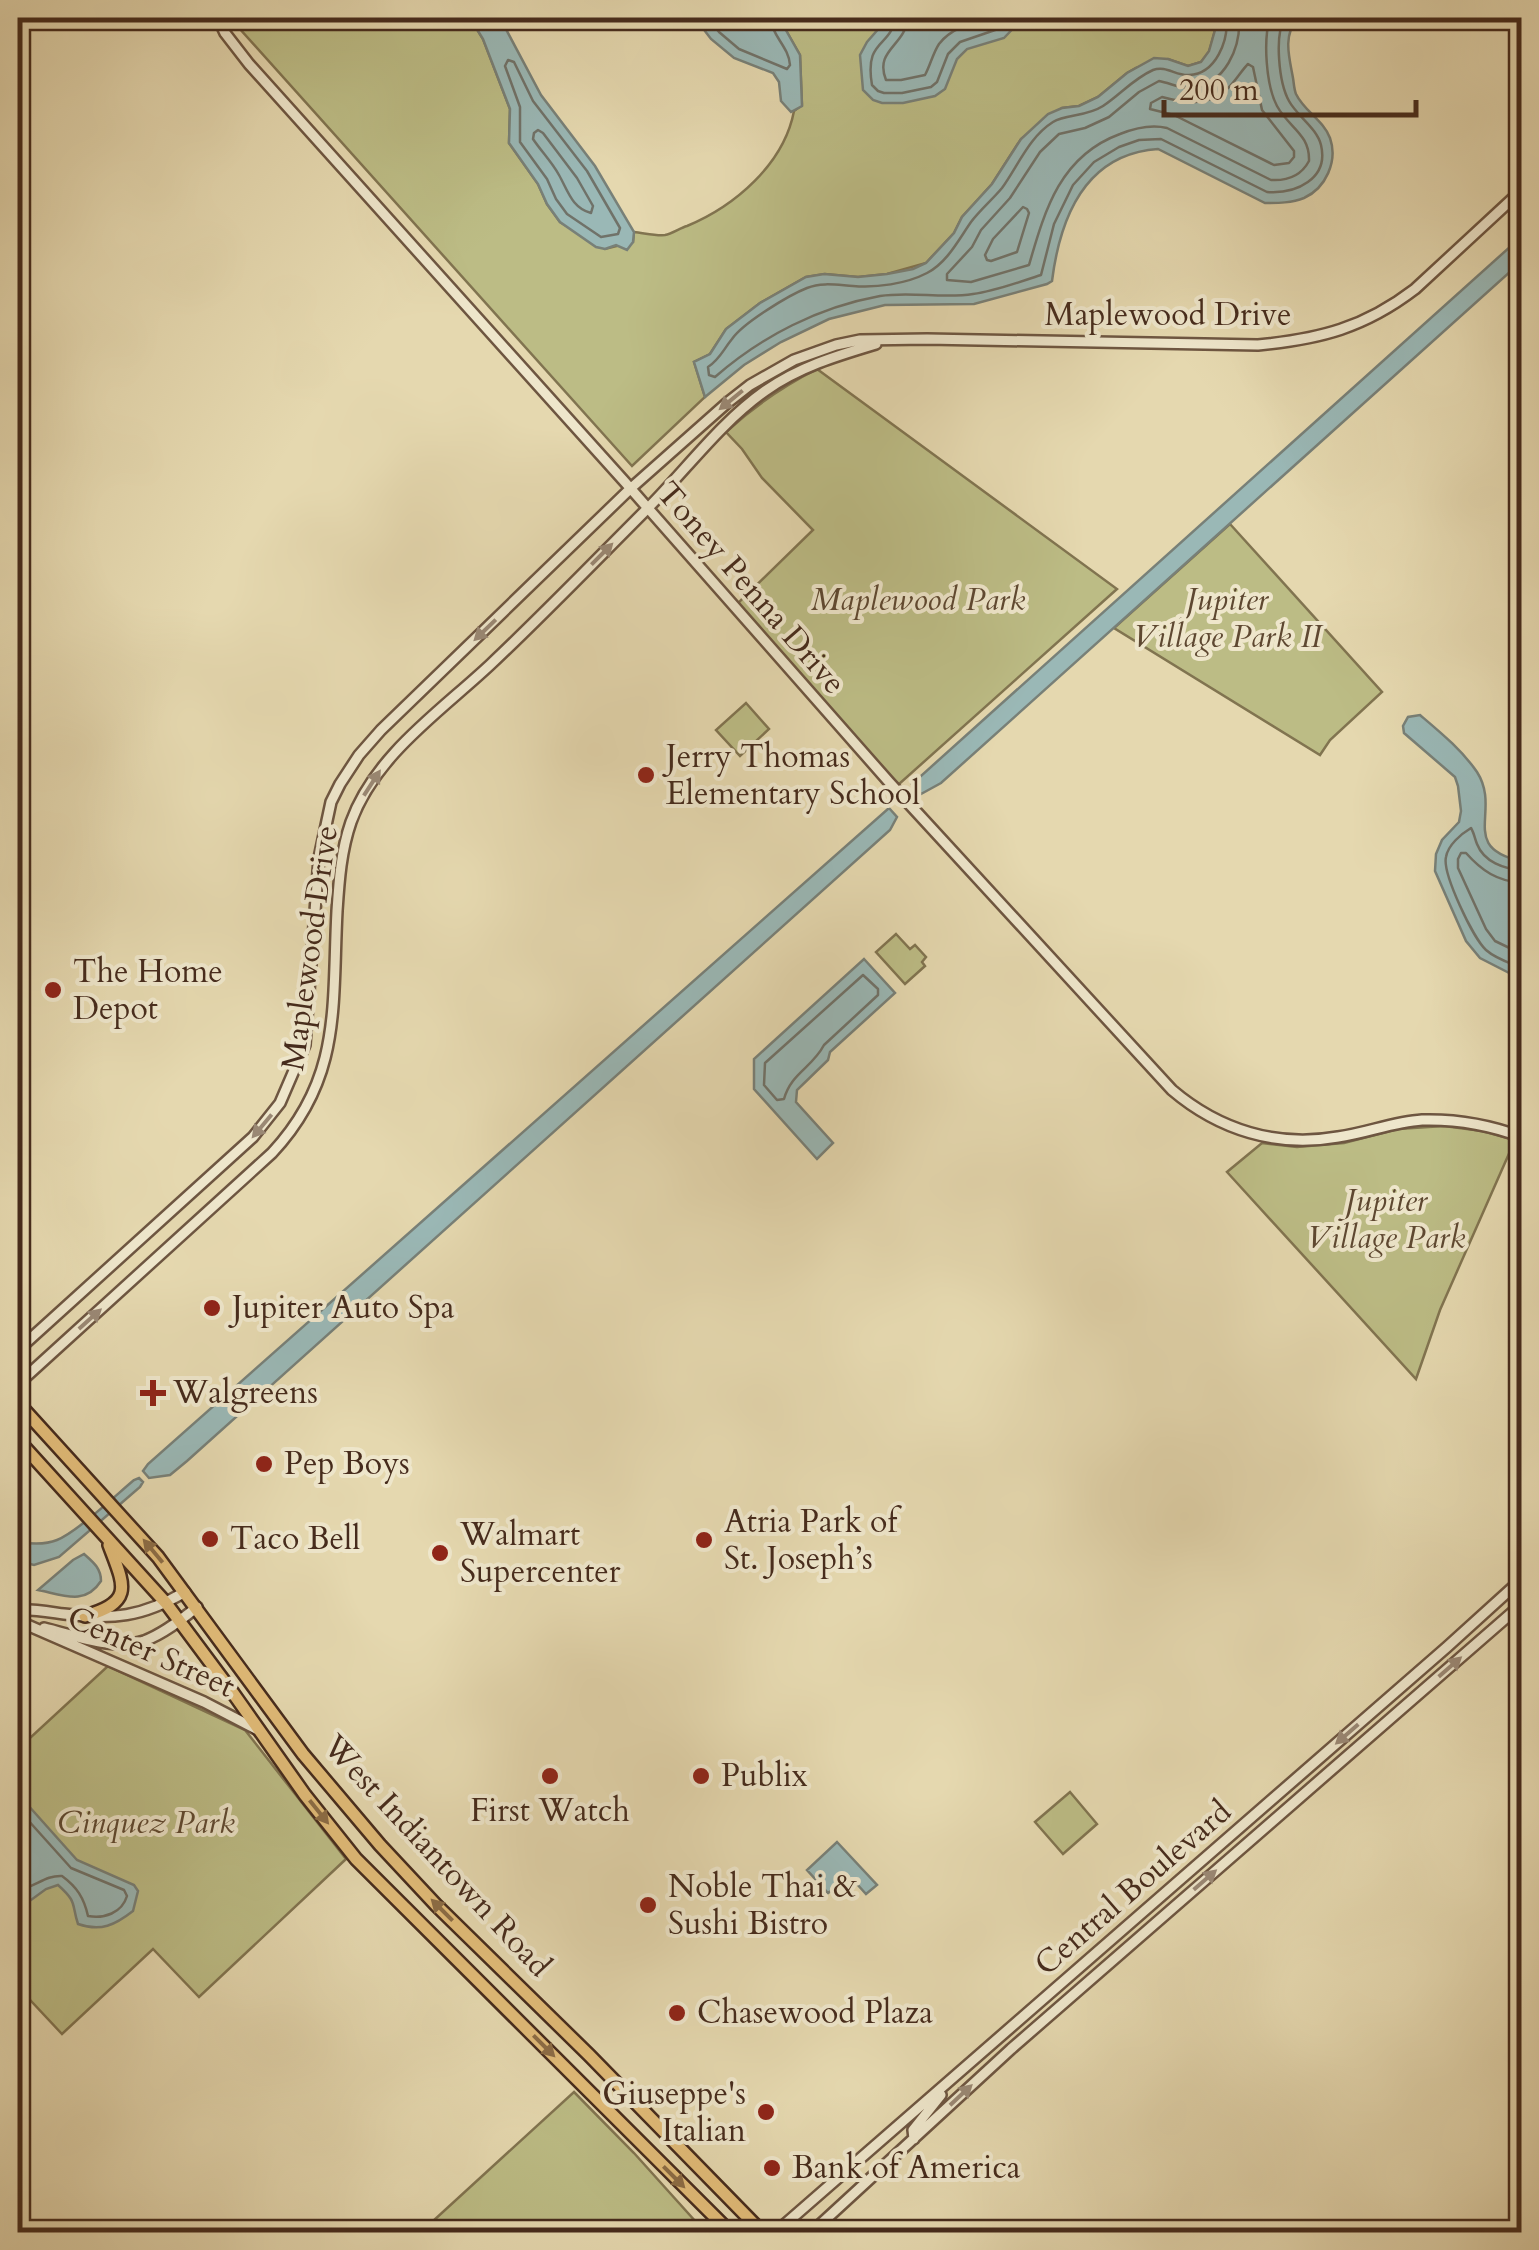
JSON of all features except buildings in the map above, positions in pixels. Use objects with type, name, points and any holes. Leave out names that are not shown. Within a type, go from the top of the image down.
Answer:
[{"type":"main road","name":"West Indiantown Road","points":[[18,1404],[119,1513],[185,1592],[304,1754],[380,1845],[762,2232]]},
{"type":"main road","name":"West Indiantown Road","points":[[18,1440],[166,1603],[356,1859],[730,2232]]},
{"type":"main road","points":[[86,1616],[108,1610],[122,1589],[120,1570],[103,1532]]},
{"type":"street","name":"Toney Penna Drive","points":[[218,18],[249,64],[889,782],[1183,1100],[1220,1123],[1276,1139],[1320,1140],[1422,1120],[1469,1123],[1522,1137]]},
{"type":"street","name":"Maplewood Drive","points":[[18,1350],[253,1137],[280,1103],[305,1044],[322,838],[331,802],[360,755],[630,488],[727,402],[794,360],[860,340],[1258,346],[1312,339],[1354,326],[1396,304],[1522,190]]},
{"type":"street","name":"Maplewood Drive","points":[[18,1384],[272,1153],[300,1119],[326,1058],[332,1023],[339,874],[346,837],[363,796],[398,749],[493,662],[740,410],[799,369],[883,342]]},
{"type":"street","name":"Central Boulevard","points":[[776,2232],[1522,1579]]},
{"type":"street","name":"Center Street","points":[[18,1610],[114,1616],[146,1612],[185,1592]]},
{"type":"street","name":"Central Boulevard","points":[[812,2232],[1031,2032],[1522,1604]]},
{"type":"street","points":[[20,1621],[118,1644],[144,1641],[197,1607]]},
{"type":"street","name":"Center Street","points":[[20,1621],[214,1706],[262,1733]]},
{"type":"street","points":[[1018,2020],[1031,2032]]},
{"type":"street","points":[[914,2139],[913,2130],[921,2118],[958,2073]]},
{"type":"green space","points":[[230,18],[470,18],[483,39],[510,109],[509,143],[560,222],[605,249],[633,242],[634,232],[665,235],[705,217],[739,195],[768,165],[780,149],[794,111],[802,105],[800,55],[779,18],[1216,18],[1217,23],[1209,52],[1201,62],[1188,66],[1168,59],[1136,68],[1098,97],[1079,106],[1062,108],[1021,139],[992,184],[926,263],[887,274],[806,277],[760,303],[726,329],[710,354],[694,362],[705,397],[632,466]]},
{"type":"green space","name":"Maplewood Park","points":[[817,369],[1117,589],[898,785],[738,603],[813,530],[762,478],[726,432],[770,397]]},
{"type":"green space","name":"Jupiter Village Park II","points":[[1230,524],[1382,692],[1330,740],[1320,755],[1114,628]]},
{"type":"green space","points":[[746,703],[769,729],[740,756],[716,730]]},
{"type":"green space","points":[[896,934],[910,949],[915,945],[926,957],[922,962],[925,966],[905,984],[876,952]]},
{"type":"green space","name":"Jupiter Village Park","points":[[1444,1126],[1515,1140],[1440,1310],[1416,1379],[1227,1172],[1262,1143],[1297,1147],[1344,1143],[1398,1129]]},
{"type":"green space","name":"Cinquez Park","points":[[108,1666],[245,1730],[346,1859],[199,1997],[153,1949],[62,2034],[18,1987],[18,1749]]},
{"type":"green space","points":[[1070,1792],[1097,1824],[1063,1854],[1035,1822]]},
{"type":"green space","points":[[574,2092],[705,2232],[421,2232]]},
{"type":"water","points":[[470,18],[500,18],[541,95],[595,166],[634,232],[627,250],[616,245],[596,247],[560,222],[547,204],[509,143],[510,109],[483,39]]},
{"type":"water","points":[[695,18],[779,18],[800,55],[802,106],[791,112],[781,101],[779,82],[773,73],[734,58],[711,39]]},
{"type":"water","points":[[888,18],[1023,18],[1004,38],[967,49],[957,59],[945,89],[935,96],[882,103],[863,90],[860,55]]},
{"type":"water","points":[[1216,18],[1297,18],[1288,47],[1295,92],[1327,132],[1332,147],[1328,173],[1312,193],[1295,201],[1265,203],[1158,149],[1133,154],[1094,176],[1081,193],[1062,235],[1052,281],[1047,284],[974,304],[885,305],[829,319],[744,365],[705,397],[694,362],[710,354],[726,329],[760,303],[806,277],[887,274],[926,263],[992,184],[1021,139],[1048,114],[1098,97],[1127,73],[1154,58],[1188,66],[1201,62],[1209,51]]},
{"type":"water","points":[[1521,237],[1521,262],[941,783],[921,794],[912,784]]},
{"type":"water","points":[[1420,715],[1477,772],[1486,800],[1486,837],[1491,847],[1521,861],[1521,979],[1480,958],[1466,941],[1435,871],[1442,840],[1459,822],[1461,811],[1455,777],[1404,733],[1408,717]]},
{"type":"water","points":[[889,808],[897,817],[890,830],[187,1461],[170,1475],[149,1478],[143,1471],[148,1464]]},
{"type":"water","points":[[864,959],[895,993],[830,1052],[828,1060],[797,1090],[796,1102],[833,1143],[817,1159],[754,1089],[754,1059]]},
{"type":"water","points":[[139,1478],[143,1482],[140,1487],[59,1557],[34,1565],[18,1561],[18,1542],[52,1542],[65,1536]]},
{"type":"water","points":[[84,1554],[100,1572],[101,1581],[95,1589],[73,1597],[38,1590],[73,1560]]},
{"type":"water","points":[[18,1794],[77,1860],[134,1885],[138,1891],[133,1911],[114,1923],[94,1927],[78,1924],[71,1900],[58,1885],[31,1900],[18,1898]]},
{"type":"water","points":[[837,1842],[877,1885],[866,1894],[847,1879],[828,1893],[807,1870]]},
{"type":"place","name":"Jerry Thomas Elementary School","points":[[646,775]]},
{"type":"place","name":"The Home Depot","points":[[53,990]]},
{"type":"place","name":"Jupiter Auto Spa","points":[[212,1308]]},
{"type":"place","name":"Walgreens","points":[[153,1393]]},
{"type":"place","name":"Pep Boys","points":[[264,1464]]},
{"type":"place","name":"Taco Bell","points":[[210,1539]]},
{"type":"place","name":"Atria Park of St. Joseph’s","points":[[704,1540]]},
{"type":"place","name":"Walmart Supercenter","points":[[440,1553]]},
{"type":"place","name":"First Watch","points":[[550,1776]]},
{"type":"place","name":"Publix","points":[[701,1776]]},
{"type":"place","name":"Noble Thai & Sushi Bistro","points":[[648,1905]]},
{"type":"place","name":"Chasewood Plaza","points":[[677,2013]]},
{"type":"place","name":"Giuseppe's Italian","points":[[766,2112]]},
{"type":"place","name":"Bank of America","points":[[772,2168]]}]
